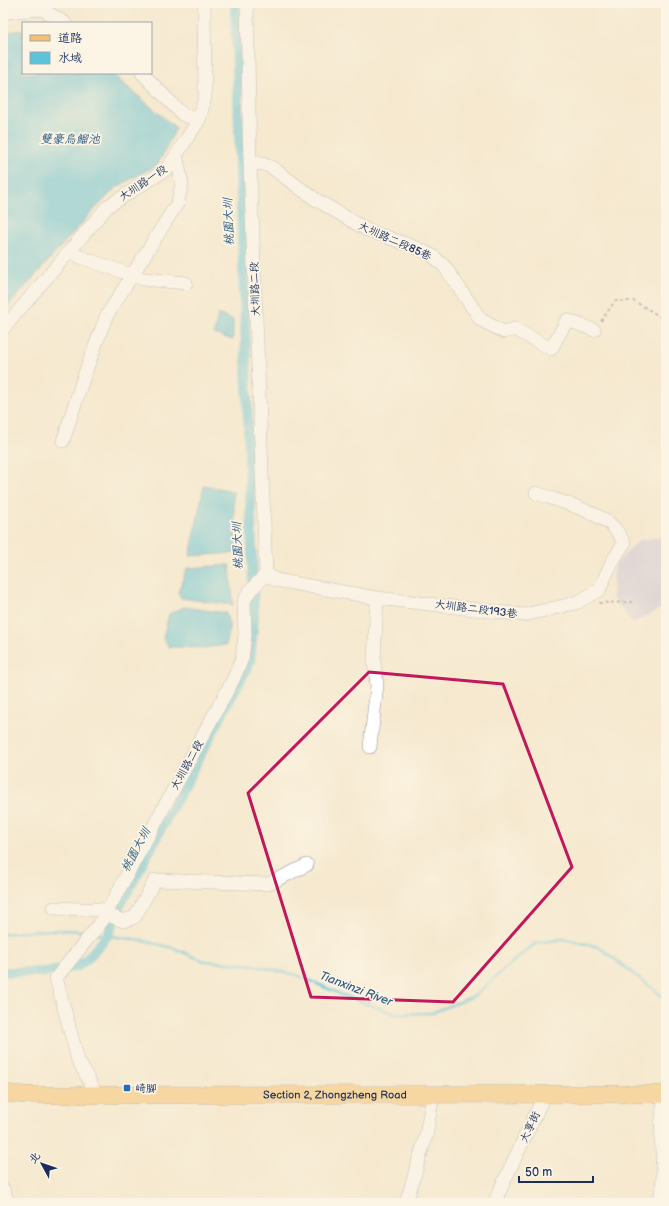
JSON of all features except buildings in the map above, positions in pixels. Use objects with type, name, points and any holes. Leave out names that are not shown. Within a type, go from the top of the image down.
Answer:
[{"type":"main road","name":"Section 2, Zhongzheng Road","points":[[3,1093],[26,1095],[665,1094]]},
{"type":"street","name":"大圳路一段","points":[[3,329],[108,206],[167,169],[199,120],[205,98],[204,3]]},
{"type":"street","name":"大圳路二段","points":[[97,1095],[78,1060],[56,978],[106,915],[233,680],[242,659],[245,635],[244,601],[248,592],[266,574],[250,163],[247,3]]},
{"type":"street","points":[[3,15],[7,12],[42,9],[63,22]]},
{"type":"street","points":[[143,74],[183,115],[199,120]]},
{"type":"street","points":[[63,440],[84,376],[106,317],[178,202],[182,183],[176,156]]},
{"type":"street","name":"大圳路二段85巷","points":[[250,163],[263,164],[271,167],[315,200],[367,230],[418,248],[433,256],[445,267],[481,320],[504,332],[515,329],[551,349],[567,320],[594,330]]},
{"type":"street","points":[[70,250],[80,257],[143,279],[186,283]]},
{"type":"street","name":"大圳路二段193巷","points":[[266,574],[275,580],[377,598],[524,615],[576,603],[599,590],[612,562],[624,543],[620,534],[610,523],[587,511],[536,493]]},
{"type":"street","points":[[370,747],[377,685],[374,662],[377,598]]},
{"type":"street","points":[[54,908],[106,915],[121,920],[135,917],[155,880],[268,884],[307,865]]},
{"type":"street","points":[[406,1203],[426,1136],[433,1094]]},
{"type":"street","name":"大享街","points":[[494,1203],[545,1094]]},
{"type":"street","points":[[660,1203],[663,1177],[661,1129],[665,1094]]},
{"type":"street","points":[[3,1189],[8,1203]]},
{"type":"path","points":[[594,330],[615,301],[634,301],[666,320]]},
{"type":"path","points":[[598,603],[634,602]]},
{"type":"highlighted area","points":[[369,672],[503,684],[572,867],[453,1002],[311,997],[248,793]]},
{"type":"shaded area","points":[[666,536],[666,606],[633,623],[612,597],[614,565],[640,540]]},
{"type":"water","name":"雙豪烏鰡池","points":[[22,30],[22,74],[112,74],[176,128],[158,164],[117,187],[88,216],[3,312],[3,33]]},
{"type":"water","points":[[218,314],[233,320],[233,340],[214,334]]},
{"type":"water","points":[[204,485],[233,491],[236,553],[190,556]]},
{"type":"water","points":[[230,565],[233,605],[181,598],[178,592],[187,568]]},
{"type":"water","points":[[184,607],[226,613],[230,629],[226,645],[205,648],[169,647],[163,638],[169,614]]},
{"type":"waterway","name":"桃園大圳","points":[[3,972],[45,972],[78,966],[87,959],[108,935],[119,908],[250,662],[254,616],[235,3]]},
{"type":"waterway","name":"Tianxinzi River","points":[[3,934],[56,930],[87,932]]},
{"type":"waterway","name":"Tianxinzi River","points":[[97,934],[140,940],[173,948],[204,961],[252,965],[297,975],[340,994],[395,1014],[432,1013],[476,995],[536,943],[565,939],[599,947],[666,999]]},
{"type":"place","name":"崎腳","points":[[127,1088]]}]
